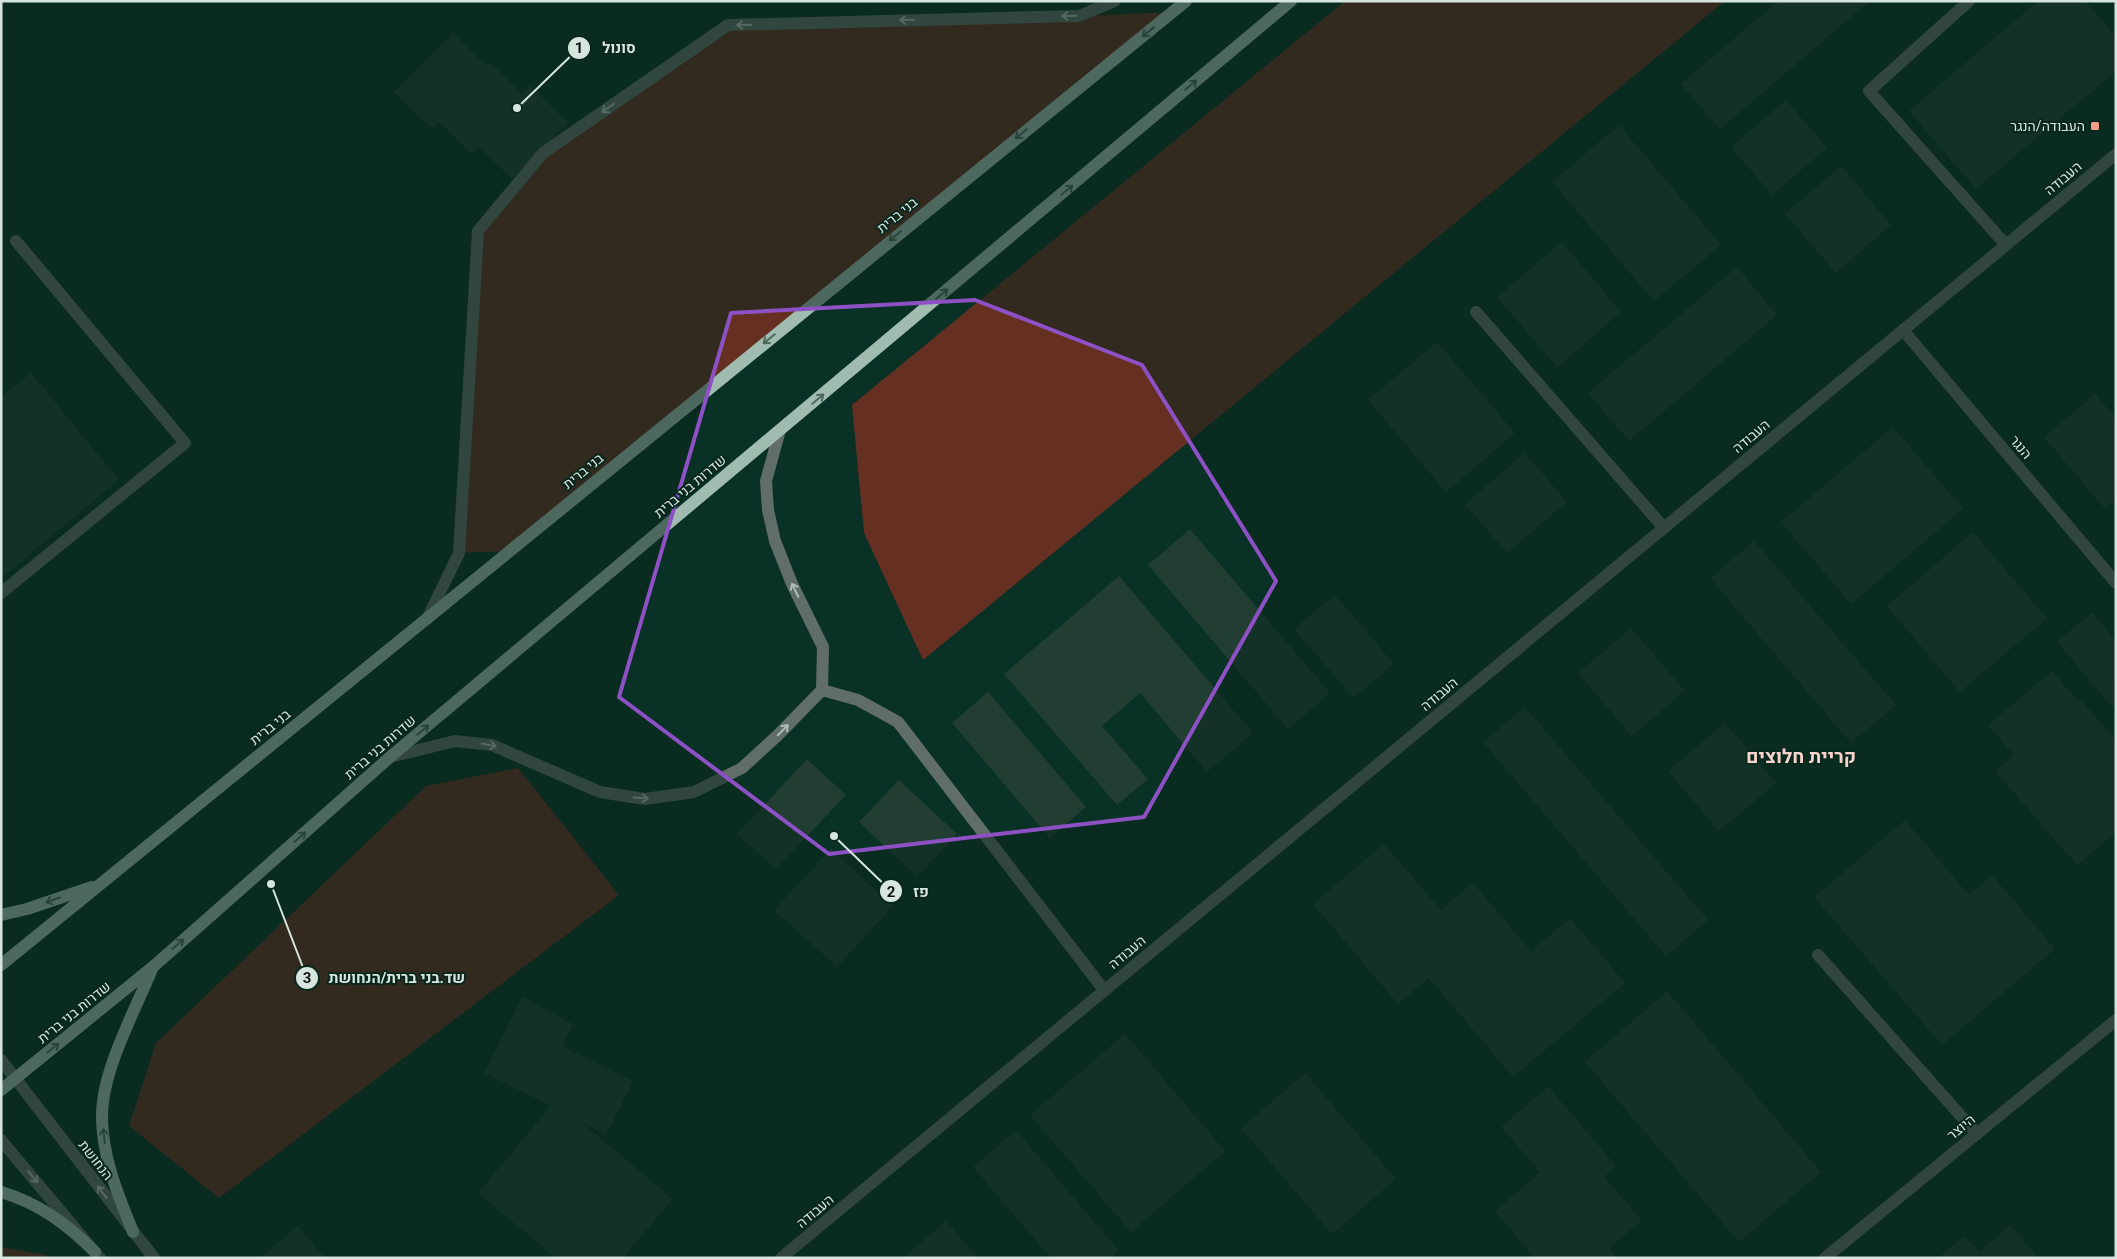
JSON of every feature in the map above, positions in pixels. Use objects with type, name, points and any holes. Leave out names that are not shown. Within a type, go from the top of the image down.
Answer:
[{"type":"main road","name":"בני ברית","points":[[1,965],[1186,1]]},
{"type":"main road","points":[[780,430],[1292,1]]},
{"type":"main road","name":"שדרות בני ברית","points":[[1,1090],[154,966],[390,757],[780,430]]},
{"type":"main road","points":[[1,915],[27,909],[99,884]]},
{"type":"main road","points":[[133,1232],[113,1183],[103,1137],[102,1114],[104,1094],[118,1051],[154,966]]},
{"type":"main road","points":[[1,1192],[42,1208],[66,1226],[98,1255]]},
{"type":"street","points":[[426,619],[459,553],[478,231],[543,152],[728,25],[1079,16],[1115,1]]},
{"type":"street","points":[[1969,1],[1869,91],[2006,245]]},
{"type":"street","name":"העבודה","points":[[781,1258],[2116,154]]},
{"type":"street","points":[[1,592],[185,443],[16,241]]},
{"type":"street","points":[[1476,312],[1664,528]]},
{"type":"street","name":"הנגר","points":[[1903,330],[2116,583]]},
{"type":"street","points":[[390,757],[455,741],[492,745],[600,792],[645,799],[694,792],[742,768],[777,736],[822,690],[823,647],[792,584],[775,542],[768,510],[766,481],[780,430]]},
{"type":"street","points":[[822,690],[858,700],[898,722],[1104,990]]},
{"type":"street","points":[[1818,955],[1977,1134]]},
{"type":"street","name":"היוצר","points":[[1825,1258],[2116,1020]]},
{"type":"street","name":"הנחושת","points":[[1,1060],[154,1258]]},
{"type":"street","points":[[1,1140],[98,1255]]},
{"type":"highlighted area","points":[[975,300],[1142,365],[1276,581],[1144,817],[829,854],[619,697],[731,313]]},
{"type":"shaded area","points":[[1,1],[2116,1],[2116,1258],[1,1258]]},
{"type":"shaded area","points":[[1345,1],[1725,1],[923,660],[864,533],[852,405]]},
{"type":"shaded area","points":[[1173,12],[509,551],[459,553],[478,231],[543,153],[728,25]]},
{"type":"shaded area","points":[[518,768],[619,895],[219,1198],[129,1126],[156,1043],[426,786]]},
{"type":"shaded area","points":[[1,1247],[46,1255],[48,1258],[1,1258]]},
{"type":"building","points":[[1778,1],[1870,1],[1720,129],[1681,84]]},
{"type":"building","points":[[2038,1],[2085,1],[2116,37],[2116,71],[1976,189],[1909,111]]},
{"type":"building","points":[[453,33],[486,66],[490,62],[522,94],[530,85],[568,123],[512,179],[479,147],[471,154],[439,122],[432,129],[394,92]]},
{"type":"building","points":[[1786,100],[1827,148],[1772,195],[1731,147]]},
{"type":"building","points":[[1619,125],[1721,245],[1654,301],[1552,182]]},
{"type":"building","points":[[1841,166],[1891,225],[1836,273],[1785,214]]},
{"type":"building","points":[[1562,242],[1621,312],[1557,367],[1497,297]]},
{"type":"building","points":[[1737,267],[1777,315],[1629,441],[1588,393]]},
{"type":"building","points":[[1437,342],[1515,433],[1446,492],[1368,400]]},
{"type":"building","points":[[31,373],[119,480],[1,578],[1,398]]},
{"type":"building","points":[[2095,394],[2116,418],[2116,500],[2105,509],[2044,437]]},
{"type":"building","points":[[1893,427],[1963,509],[1851,604],[1781,522]]},
{"type":"building","points":[[1525,453],[1567,502],[1507,553],[1465,504]]},
{"type":"building","points":[[1190,529],[1330,693],[1288,729],[1148,565]]},
{"type":"building","points":[[1973,532],[2047,618],[1960,692],[1887,606]]},
{"type":"building","points":[[1754,541],[1896,705],[1851,743],[1710,578]]},
{"type":"building","points":[[1119,576],[1253,733],[1207,772],[1140,693],[1102,726],[1148,779],[1117,805],[1004,674]]},
{"type":"building","points":[[1335,595],[1394,664],[1354,698],[1294,629]]},
{"type":"building","points":[[2092,612],[2116,641],[2114,709],[2057,642]]},
{"type":"building","points":[[1631,628],[1685,691],[1632,736],[1578,673]]},
{"type":"building","points":[[2052,671],[2116,740],[2116,832],[2077,865],[1995,771],[2014,755],[1988,725]]},
{"type":"building","points":[[988,692],[1086,807],[1050,838],[952,723]]},
{"type":"building","points":[[1525,707],[1708,920],[1666,956],[1483,742]]},
{"type":"building","points":[[1725,723],[1776,783],[1719,831],[1668,771]]},
{"type":"building","points":[[807,759],[846,795],[776,869],[737,834]]},
{"type":"building","points":[[899,780],[957,834],[917,877],[859,822]]},
{"type":"building","points":[[1905,820],[1969,895],[1992,875],[2055,949],[1942,1045],[1814,897]]},
{"type":"building","points":[[1384,844],[1441,910],[1473,883],[1531,951],[1570,918],[1625,983],[1513,1077],[1429,978],[1398,1004],[1313,904]]},
{"type":"building","points":[[831,849],[893,906],[837,967],[774,910]]},
{"type":"building","points":[[1667,991],[1821,1172],[1739,1242],[1585,1062]]},
{"type":"building","points":[[522,997],[573,1024],[562,1046],[633,1081],[606,1135],[580,1121],[673,1199],[623,1258],[556,1258],[478,1193],[551,1106],[484,1073]]},
{"type":"building","points":[[1125,1034],[1225,1151],[1131,1232],[1030,1115]]},
{"type":"building","points":[[1305,1073],[1396,1179],[1332,1234],[1241,1128]]},
{"type":"building","points":[[1548,1086],[1616,1166],[1604,1177],[1642,1220],[1609,1248],[1617,1258],[1535,1258],[1495,1211],[1540,1172],[1501,1127]]},
{"type":"building","points":[[1016,1130],[1119,1251],[1111,1258],[1051,1258],[973,1167]]},
{"type":"building","points":[[946,1221],[978,1258],[903,1258]]},
{"type":"building","points":[[2010,1225],[2038,1258],[1938,1258],[1964,1236],[1979,1252]]},
{"type":"building","points":[[298,1226],[325,1258],[260,1258]]},
{"type":"place","name":"סונול","points":[[517,108]]},
{"type":"place","name":"העבודה/הנגר","points":[[2095,126]]},
{"type":"place","name":"פז","points":[[834,836]]},
{"type":"place","name":"שד.בני ברית/הנחושת","points":[[271,884]]},
{"type":"district","name":"קריית חלוצים","points":[[1801,756]]}]
